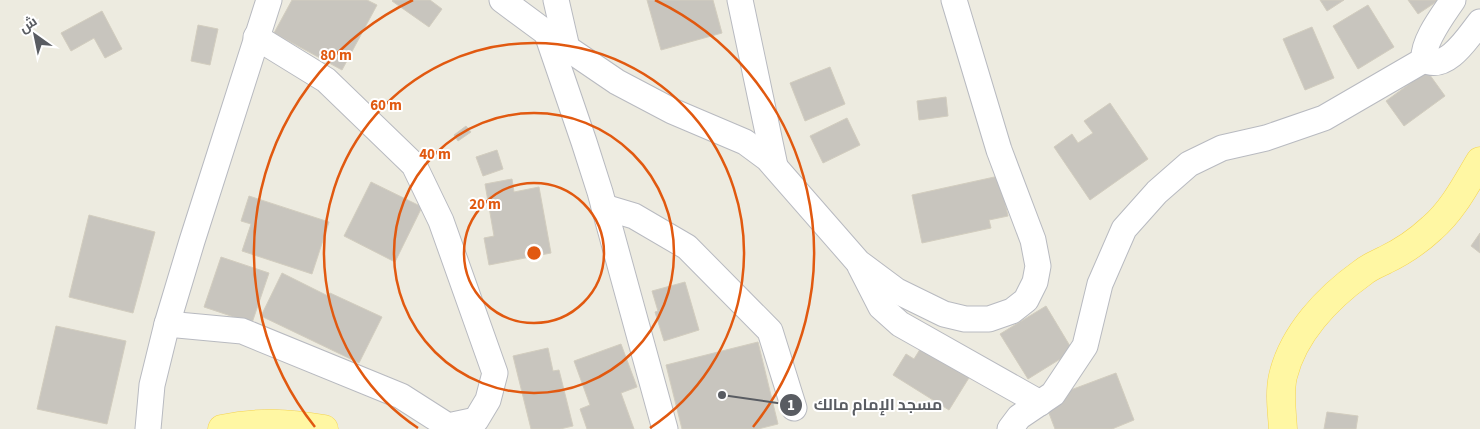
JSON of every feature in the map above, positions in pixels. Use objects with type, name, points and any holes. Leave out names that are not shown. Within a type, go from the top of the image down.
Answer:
[{"type":"main road","points":[[1283,429],[1281,400],[1283,378],[1291,350],[1308,324],[1336,294],[1363,271],[1387,260],[1414,243],[1433,227],[1457,200],[1480,161]]},
{"type":"main road","points":[[222,429],[246,424],[291,423],[324,429]]},
{"type":"street","points":[[148,429],[152,385],[167,324],[268,0]]},
{"type":"street","points":[[502,0],[557,41],[640,96],[745,142],[775,166],[858,262],[897,291],[944,314],[965,319],[989,319],[1012,311],[1026,300],[1035,282],[1038,266],[1033,240],[999,150],[954,0]]},
{"type":"street","points":[[556,0],[557,41],[665,429]]},
{"type":"street","points":[[740,0],[775,166]]},
{"type":"street","points":[[1424,60],[1423,53],[1429,39],[1453,0]]},
{"type":"street","points":[[1424,60],[1430,63],[1436,62],[1453,54],[1480,22]]},
{"type":"street","points":[[167,324],[242,332],[401,396],[448,426],[476,420],[488,400],[495,373],[441,221],[414,165],[326,80],[256,36]]},
{"type":"street","points":[[1010,429],[1020,417],[1053,394],[1085,346],[1100,284],[1124,228],[1157,192],[1190,164],[1222,148],[1266,138],[1324,118],[1424,60]]},
{"type":"street","points":[[604,207],[634,216],[687,247],[770,332],[794,408]]},
{"type":"street","points":[[858,262],[881,307],[900,324],[1040,403]]},
{"type":"building","points":[[292,0],[367,0],[377,5],[342,70],[274,33]]},
{"type":"building","points":[[393,0],[430,0],[442,9],[429,27]]},
{"type":"building","points":[[647,0],[713,0],[722,33],[661,50]]},
{"type":"building","points":[[1320,0],[1344,0],[1327,11]]},
{"type":"building","points":[[1408,0],[1439,0],[1418,14]]},
{"type":"building","points":[[1368,5],[1394,47],[1358,69],[1333,26]]},
{"type":"building","points":[[102,11],[122,49],[105,58],[94,38],[71,51],[61,33]]},
{"type":"building","points":[[198,25],[218,29],[210,65],[191,61]]},
{"type":"building","points":[[1312,27],[1334,78],[1305,90],[1283,39]]},
{"type":"building","points":[[830,67],[845,104],[805,121],[790,83]]},
{"type":"building","points":[[1427,71],[1445,96],[1404,126],[1386,101]]},
{"type":"building","points":[[946,97],[948,116],[919,120],[917,101]]},
{"type":"building","points":[[1110,103],[1148,159],[1090,200],[1054,147],[1072,134],[1078,143],[1093,133],[1084,121]]},
{"type":"building","points":[[847,118],[860,145],[823,163],[810,136]]},
{"type":"building","points":[[466,126],[471,132],[458,141],[454,135]]},
{"type":"building","points":[[497,150],[503,169],[483,176],[476,157]]},
{"type":"building","points":[[999,176],[1008,216],[989,220],[991,228],[922,243],[912,195]]},
{"type":"building","points":[[512,179],[514,192],[539,187],[551,253],[489,265],[484,238],[494,236],[485,184]]},
{"type":"building","points":[[371,182],[422,207],[395,262],[344,236]]},
{"type":"building","points":[[249,196],[329,222],[312,274],[242,251],[251,224],[241,221]]},
{"type":"building","points":[[89,215],[155,232],[133,313],[69,297]]},
{"type":"building","points":[[1480,233],[1480,253],[1471,246]]},
{"type":"building","points":[[221,257],[269,273],[252,323],[204,307]]},
{"type":"building","points":[[282,273],[328,296],[330,293],[382,317],[359,363],[261,316]]},
{"type":"building","points":[[685,282],[699,330],[664,341],[655,312],[658,311],[652,291]]},
{"type":"building","points":[[1046,306],[1073,351],[1028,379],[1000,334]]},
{"type":"building","points":[[56,326],[126,341],[107,424],[37,409]]},
{"type":"building","points":[[927,338],[975,368],[949,410],[893,375],[906,354],[914,359]]},
{"type":"building","points":[[758,342],[778,424],[758,429],[682,429],[666,365]]},
{"type":"building","points":[[621,344],[637,387],[621,393],[634,429],[587,429],[580,409],[590,405],[574,361]]},
{"type":"building","points":[[548,348],[553,371],[559,370],[573,426],[560,429],[531,429],[513,356]]},
{"type":"building","points":[[1116,373],[1134,420],[1112,429],[1055,429],[1044,400]]},
{"type":"building","points":[[1327,412],[1358,416],[1356,429],[1324,429]]},
{"type":"place","name":"مسجد الإمام مالك","points":[[722,395]]}]
